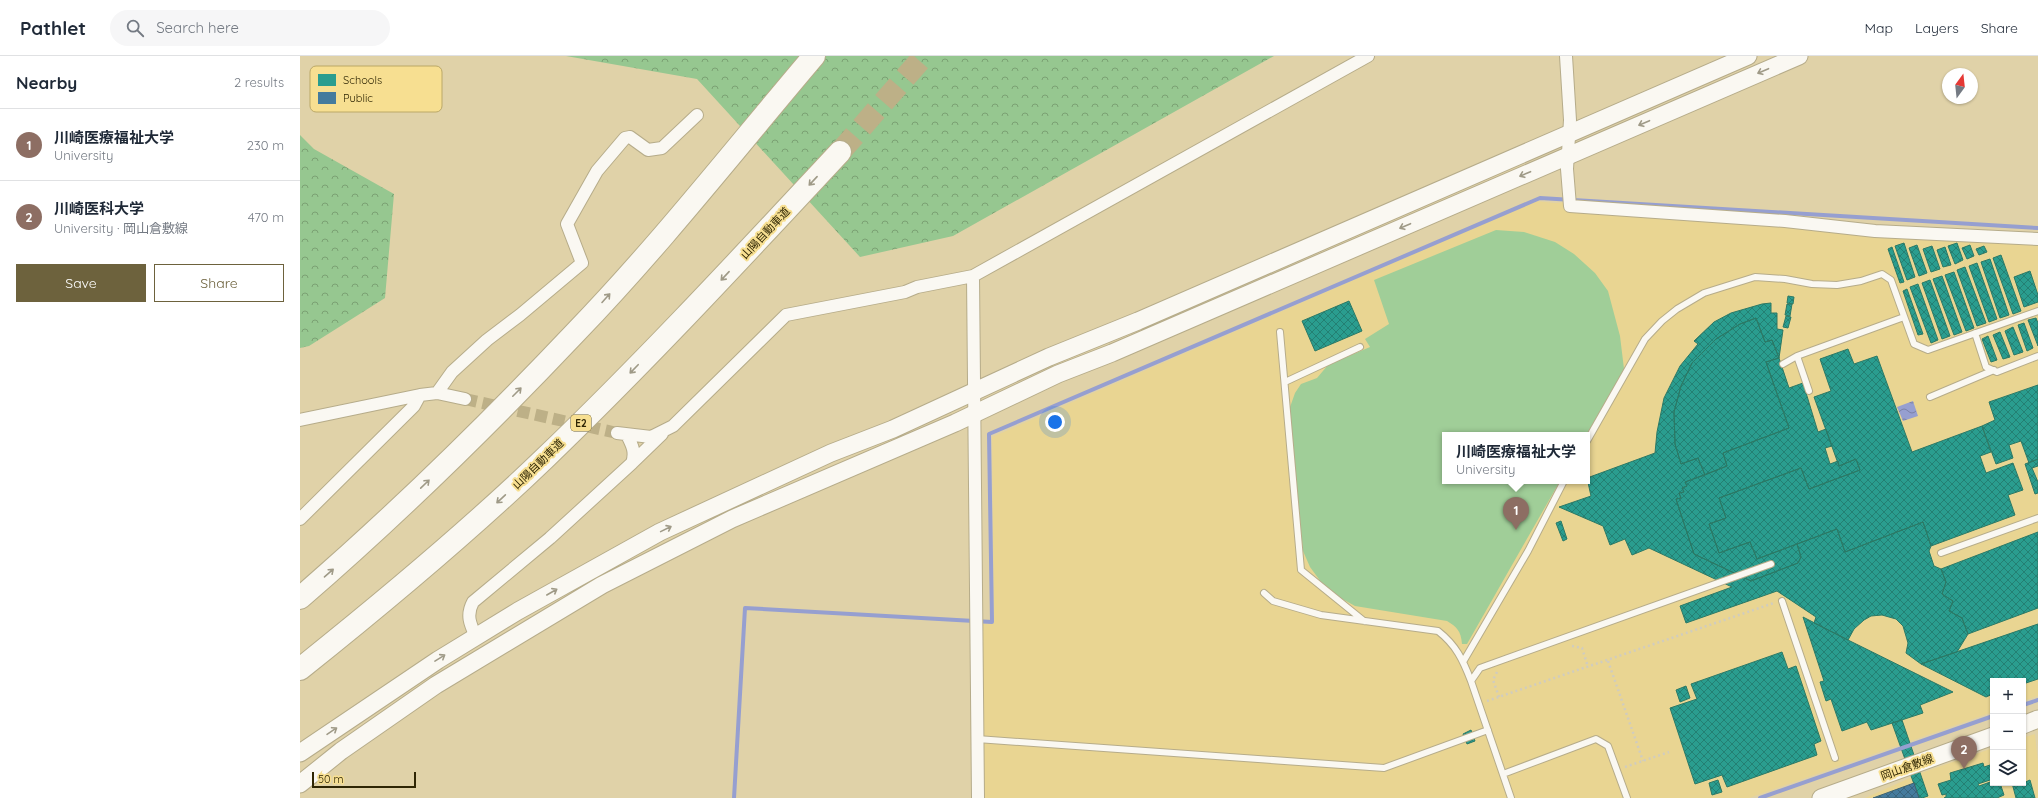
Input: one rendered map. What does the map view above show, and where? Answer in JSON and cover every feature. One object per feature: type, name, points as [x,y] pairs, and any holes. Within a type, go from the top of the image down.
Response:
[{"type":"highway","points":[[300,598],[343,561],[424,485],[577,332],[656,243],[814,56]]},
{"type":"highway","name":"山陽自動車道","points":[[300,669],[381,605],[470,527],[545,458],[708,295],[840,152]]},
{"type":"street","points":[[632,463],[634,457],[633,447],[622,434],[651,437],[674,426],[786,315],[905,292],[918,287],[974,276],[1368,56]]},
{"type":"street","points":[[1566,56],[1570,120],[1567,169],[1570,206],[1785,221],[1875,231],[2038,239]]},
{"type":"street","points":[[300,752],[476,636],[556,589],[660,532],[832,453],[893,429],[1049,357],[1138,321],[1748,56]]},
{"type":"street","points":[[300,784],[341,751],[436,685],[602,585],[732,520],[975,413],[1052,377],[1120,350],[1799,56]]},
{"type":"street","points":[[437,393],[452,372],[487,340],[520,315],[582,263],[567,224],[597,171],[625,138],[630,136],[648,150],[662,148],[697,114]]},
{"type":"street","points":[[974,276],[978,798]]},
{"type":"street","points":[[300,420],[420,395],[437,393],[465,399]]},
{"type":"street","points":[[300,519],[414,406],[420,395]]},
{"type":"street","points":[[476,636],[470,623],[468,610],[472,602],[550,538],[664,432]]},
{"type":"street","points":[[2026,724],[2038,719]]},
{"type":"street","name":"岡山倉敷線","points":[[1821,798],[1990,737]]},
{"type":"lane","points":[[1590,436],[1645,339],[1662,321],[1676,309],[1704,293],[1755,277],[1785,279],[1812,284],[1837,286],[1861,281],[1882,274],[1891,280],[1914,344],[1928,350],[2038,311]]},
{"type":"lane","points":[[1783,364],[1797,356],[1904,317]]},
{"type":"lane","points":[[1280,332],[1301,570],[1364,621]]},
{"type":"lane","points":[[1975,333],[1986,367],[1997,372],[2038,356]]},
{"type":"lane","points":[[1285,382],[1360,347]]},
{"type":"lane","points":[[1797,356],[1809,391]]},
{"type":"lane","points":[[1930,397],[1994,370]]},
{"type":"lane","points":[[1463,662],[1528,551],[1562,484]]},
{"type":"lane","points":[[1941,553],[2038,518]]},
{"type":"lane","points":[[1471,681],[1480,668],[1771,564]]},
{"type":"lane","points":[[1264,593],[1273,601],[1321,615],[1438,631],[1450,640],[1463,662],[1471,681],[1511,798]]},
{"type":"lane","points":[[1782,601],[1835,758]]},
{"type":"lane","points":[[977,739],[1384,768],[1488,730]]},
{"type":"lane","points":[[1503,774],[1596,739],[1608,746],[1627,798]]},
{"type":"path","points":[[1479,704],[1782,601]]},
{"type":"path","points":[[1569,646],[1582,648],[1588,667]]},
{"type":"path","points":[[1608,661],[1642,761]]},
{"type":"path","points":[[1499,697],[1493,680],[1497,672],[1505,669]]},
{"type":"path","points":[[1617,770],[1669,752]]},
{"type":"shaded area","points":[[1536,201],[1555,203],[1567,202],[2038,243],[2038,696],[2026,700],[2026,678],[1990,678],[1990,713],[1749,798],[983,798],[982,624],[994,623],[992,437]]},
{"type":"shaded area","points":[[2035,734],[2038,764],[2038,798],[1865,798],[1921,773],[1990,749],[1990,786],[2026,786],[2026,737]]},
{"type":"green space","points":[[566,56],[1274,56],[953,236],[860,257],[697,79]]},
{"type":"green space","points":[[300,135],[314,149],[394,194],[385,298],[309,346],[300,348]]},
{"type":"green space","points":[[1496,230],[1524,232],[1555,242],[1574,254],[1595,273],[1608,291],[1620,336],[1624,369],[1589,432],[1442,432],[1442,484],[1558,484],[1467,644],[1462,644],[1461,636],[1458,630],[1447,621],[1355,606],[1337,596],[1321,582],[1310,567],[1303,551],[1289,410],[1295,393],[1301,384],[1317,378],[1328,365],[1370,347],[1365,339],[1389,324],[1374,280]]},
{"type":"water","points":[[1913,401],[1918,416],[1903,421],[1897,407]]},
{"type":"building: Schools","points":[[1904,243],[1915,277],[1907,280],[1895,246]]},
{"type":"building: Schools","points":[[1957,243],[1963,260],[1955,264],[1948,246]]},
{"type":"building: Schools","points":[[1917,245],[1927,273],[1919,276],[1909,248]]},
{"type":"building: Schools","points":[[1970,245],[1974,256],[1967,259],[1962,248]]},
{"type":"building: Schools","points":[[1932,246],[1940,269],[1931,272],[1923,249]]},
{"type":"building: Schools","points":[[1984,246],[1987,252],[1979,255],[1976,249]]},
{"type":"building: Schools","points":[[1892,247],[1904,282],[1900,283],[1888,249]]},
{"type":"building: Schools","points":[[1945,247],[1951,265],[1943,267],[1937,250]]},
{"type":"building: Schools","points":[[2001,255],[2021,311],[2013,314],[1993,258]]},
{"type":"building: Schools","points":[[1990,259],[2009,315],[2000,318],[1981,262]]},
{"type":"building: Schools","points":[[1977,263],[1997,319],[1989,322],[1969,266]]},
{"type":"building: Schools","points":[[1965,267],[1986,323],[1977,326],[1957,270]]},
{"type":"building: Schools","points":[[2030,271],[2038,295],[2038,302],[2024,307],[2014,277]]},
{"type":"building: Schools","points":[[1954,272],[1974,328],[1966,331],[1945,275]]},
{"type":"building: Schools","points":[[1942,276],[1962,332],[1954,335],[1933,279]]},
{"type":"building: Schools","points":[[1930,280],[1950,336],[1942,339],[1922,283]]},
{"type":"building: Schools","points":[[1918,284],[1938,340],[1931,343],[1910,287]]},
{"type":"building: Schools","points":[[1907,289],[1923,334],[1918,335],[1903,291]]},
{"type":"building: Schools","points":[[1788,296],[1794,297],[1793,304],[1787,303]]},
{"type":"building: Schools","points":[[1349,301],[1362,331],[1315,351],[1302,321]]},
{"type":"building: Schools","points":[[1771,303],[1771,313],[1777,313],[1777,329],[1783,330],[1779,358],[1772,340],[1765,342],[1756,318],[1740,324],[1716,339],[1692,363],[1681,386],[1674,412],[1675,444],[1681,464],[1698,458],[1705,475],[1685,482],[1687,486],[1682,488],[1684,492],[1679,493],[1681,498],[1676,499],[1694,554],[1751,581],[1798,563],[1801,557],[1797,544],[1837,529],[1845,552],[1923,522],[1931,546],[1929,551],[1934,566],[1941,569],[1946,582],[1942,594],[1953,601],[1949,611],[1962,618],[1968,634],[1957,652],[1921,664],[1906,653],[1908,643],[1903,626],[1896,619],[1882,615],[1871,616],[1864,620],[1854,629],[1848,640],[1814,623],[1816,617],[1777,591],[1686,623],[1680,606],[1732,587],[1649,548],[1632,555],[1625,539],[1610,545],[1603,526],[1559,507],[1591,496],[1588,484],[1590,484],[1590,477],[1655,453],[1657,432],[1664,398],[1680,366],[1698,344],[1694,341],[1714,322],[1731,313],[1762,304]]},
{"type":"building: Schools","points":[[1787,304],[1792,304],[1790,316],[1785,315]]},
{"type":"building: Schools","points":[[1786,316],[1791,317],[1788,328],[1783,327]]},
{"type":"building: Schools","points":[[1756,318],[1765,342],[1772,340],[1779,358],[1766,362],[1789,428],[1723,453],[1727,466],[1705,475],[1698,458],[1681,464],[1675,444],[1674,412],[1681,386],[1692,363],[1716,339],[1740,324]]},
{"type":"building: Schools","points":[[2036,318],[2038,323],[2038,346],[2028,320]]},
{"type":"building: Schools","points":[[2024,323],[2033,348],[2027,351],[2018,325]]},
{"type":"building: Schools","points":[[2013,327],[2023,352],[2014,355],[2005,331]]},
{"type":"building: Schools","points":[[2000,332],[2010,357],[2003,359],[1993,335]]},
{"type":"building: Schools","points":[[1988,336],[1997,360],[1991,362],[1982,339]]},
{"type":"building: Schools","points":[[1848,349],[1854,364],[1877,356],[1912,452],[1982,426],[1991,452],[1980,456],[1986,473],[2013,463],[2023,490],[2008,495],[2015,515],[1931,546],[1923,522],[1845,552],[1837,529],[1757,559],[1750,542],[1719,553],[1709,524],[1726,518],[1719,498],[1801,468],[1809,489],[1860,470],[1856,459],[1839,466],[1814,397],[1831,391],[1820,359]]},
{"type":"building: Schools","points":[[1779,358],[1789,388],[1803,383],[1818,432],[1826,429],[1832,446],[1825,448],[1830,464],[1838,461],[1839,466],[1856,459],[1860,470],[1809,489],[1801,468],[1719,498],[1726,518],[1709,524],[1719,553],[1750,542],[1757,559],[1797,544],[1801,557],[1798,563],[1751,581],[1694,554],[1676,499],[1681,498],[1679,493],[1684,492],[1682,488],[1687,486],[1685,482],[1727,466],[1723,453],[1789,428],[1766,362]]},
{"type":"building: Schools","points":[[2038,385],[2038,459],[2029,463],[2021,441],[2009,445],[2013,458],[1996,464],[1982,426],[1995,420],[1989,402]]},
{"type":"building: Schools","points":[[2038,459],[2038,466],[2032,468],[2038,482],[2038,493],[2035,494],[2025,464]]},
{"type":"building: Schools","points":[[1561,521],[1567,539],[1563,541],[1556,523]]},
{"type":"building: Schools","points":[[2038,532],[2038,608],[1968,634],[1962,618],[1949,611],[1953,601],[1942,594],[1946,582],[1941,569]]},
{"type":"building: Schools","points":[[1803,617],[1953,692],[1920,705],[1923,713],[1871,730],[1867,722],[1842,731],[1831,699],[1826,701],[1820,682],[1824,681]]},
{"type":"building: Schools","points":[[2038,624],[2038,679],[2026,683],[2026,678],[1990,678],[1990,695],[1986,697],[1921,664]]},
{"type":"building: Schools","points":[[1782,652],[1788,669],[1796,666],[1821,741],[1814,744],[1817,755],[1727,787],[1722,775],[1695,784],[1670,708],[1697,699],[1691,684]]},
{"type":"building: Schools","points":[[1686,686],[1690,698],[1680,702],[1676,690]]},
{"type":"building: Schools","points":[[1902,720],[1928,796],[1922,798],[1919,798],[1892,723]]},
{"type":"building: Schools","points":[[1471,730],[1475,741],[1467,744],[1463,734]]},
{"type":"building: Schools","points":[[1983,763],[1984,767],[1990,765],[1990,780],[1978,784],[1979,786],[1990,782],[1990,786],[2001,786],[2004,795],[1997,798],[1944,798],[1946,797],[1946,794],[1942,795],[1938,784],[1951,780],[1950,773]]},
{"type":"building: Schools","points":[[1718,780],[1722,792],[1712,795],[1709,783]]},
{"type":"building: Schools","points":[[2030,780],[2035,798],[2016,798],[2013,786],[2026,786],[2026,782]]},
{"type":"building: Public","points":[[1914,783],[1919,798],[1873,798]]},
{"type":"waterway","points":[[734,798],[745,608],[992,622],[989,434],[1540,198],[2038,228]]},
{"type":"waterway","points":[[2026,704],[2038,700]]},
{"type":"waterway","points":[[1760,798],[1990,717]]},
{"type":"tunnel","points":[[840,152],[924,56]]},
{"type":"tunnel","points":[[465,399],[617,433]]},
{"type":"place","name":"川崎医療福祉大学","points":[[1516,530]]},
{"type":"place","name":"川崎医科大学","points":[[1964,769]]}]
